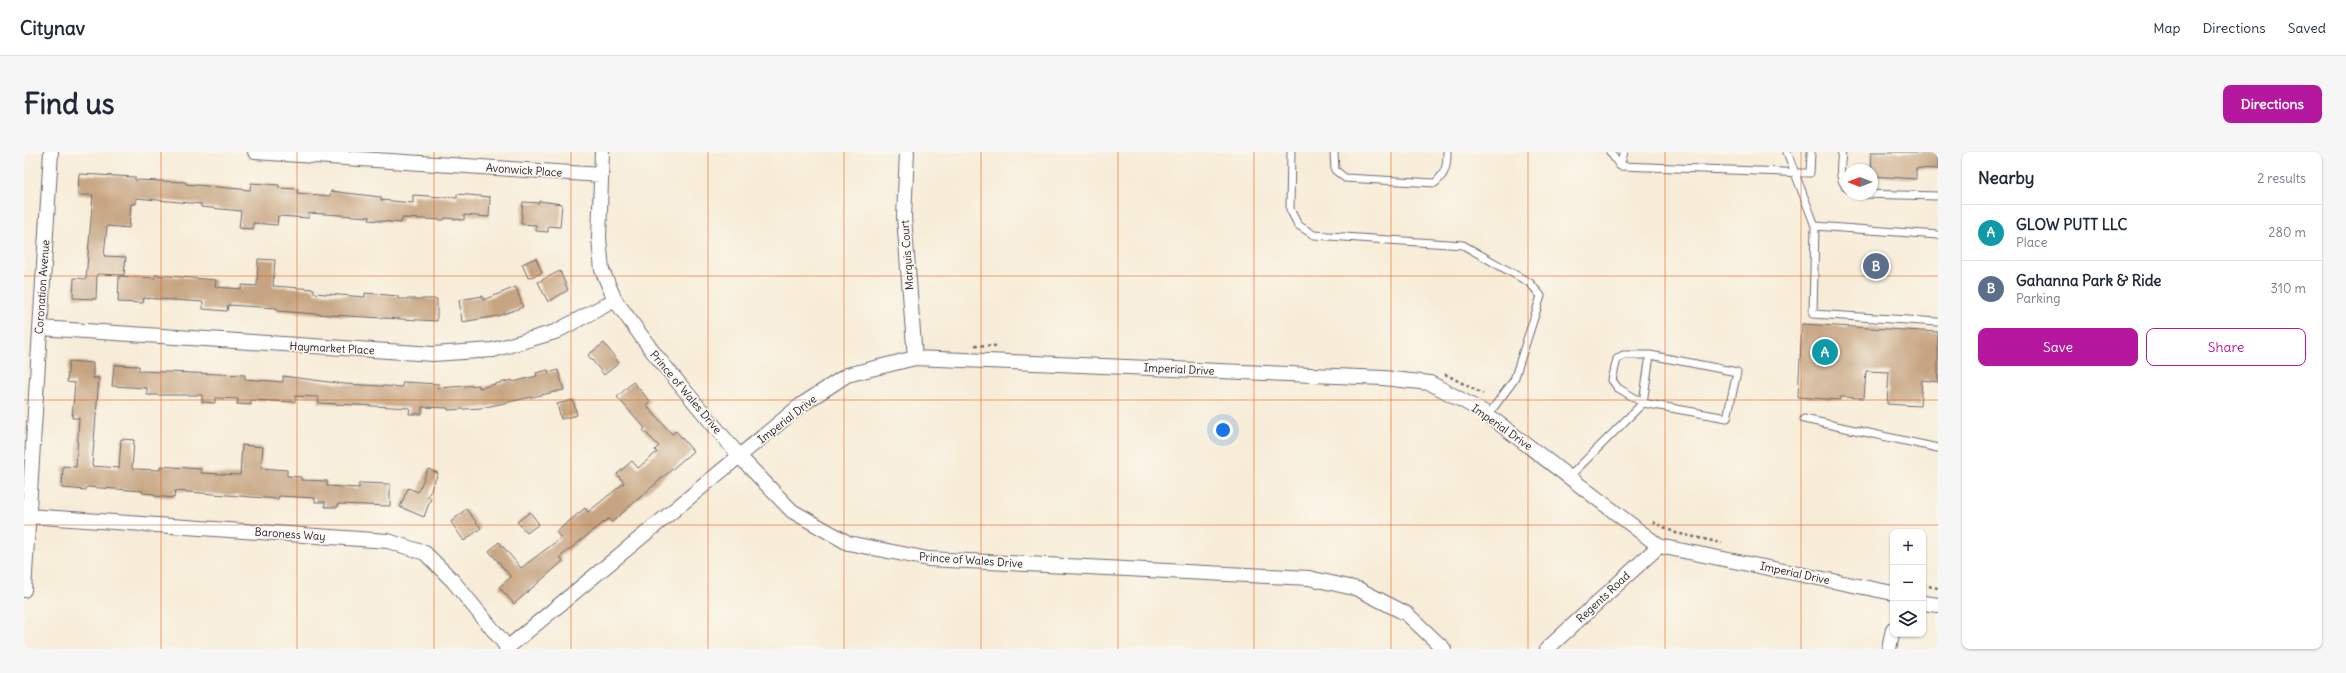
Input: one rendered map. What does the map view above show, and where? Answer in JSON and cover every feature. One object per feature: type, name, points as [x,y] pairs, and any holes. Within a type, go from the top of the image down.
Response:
[{"type":"street","name":"Coronation Avenue","points":[[24,590],[51,152]]},
{"type":"street","name":"Avonwick Place","points":[[255,152],[601,175]]},
{"type":"street","name":"Prince of Wales Drive","points":[[602,152],[599,238],[602,270],[615,300],[653,352],[740,457],[792,511],[848,543],[928,558],[1309,578],[1358,589],[1407,614],[1444,649]]},
{"type":"street","name":"Marquis Court","points":[[907,152],[904,218],[914,358]]},
{"type":"street","name":"Haymarket Place","points":[[40,328],[433,354],[493,350],[555,332],[615,300]]},
{"type":"street","name":"Imperial Drive","points":[[507,648],[740,457],[801,405],[847,375],[914,358],[1383,378],[1430,383],[1488,415],[1659,546],[1890,593]]},
{"type":"street","name":"Baroness Way","points":[[28,516],[388,541],[425,553],[453,581],[507,648]]},
{"type":"street","name":"Regents Road","points":[[1547,649],[1659,546]]},
{"type":"street","points":[[1926,603],[1938,605]]},
{"type":"street","points":[[1889,649],[1891,637]]},
{"type":"lane","points":[[1291,152],[1290,209],[1298,225],[1314,235],[1463,245],[1530,283],[1541,296],[1514,380],[1488,415]]},
{"type":"lane","points":[[1334,152],[1335,170],[1345,178],[1436,182],[1443,176],[1447,168],[1447,152]]},
{"type":"lane","points":[[1610,152],[1620,166]]},
{"type":"lane","points":[[1620,166],[1624,152]]},
{"type":"lane","points":[[1787,152],[1815,226],[1813,314],[1938,322]]},
{"type":"lane","points":[[1620,166],[1810,173],[1811,152]]},
{"type":"lane","points":[[1842,152],[1840,176],[1842,182]]},
{"type":"lane","points":[[1878,194],[1938,196]]},
{"type":"lane","points":[[1815,226],[1938,235]]},
{"type":"lane","points":[[1623,355],[1650,355],[1737,372],[1727,418],[1642,403],[1618,388],[1612,380],[1617,359],[1623,355]]},
{"type":"lane","points":[[1569,477],[1642,403],[1650,355]]},
{"type":"lane","points":[[1804,419],[1938,448]]},
{"type":"path","points":[[973,345],[998,346]]},
{"type":"path","points":[[1443,373],[1473,387],[1486,396]]},
{"type":"path","points":[[1650,521],[1676,532],[1728,544]]},
{"type":"path","points":[[1926,585],[1938,588]]},
{"type":"building","points":[[1871,152],[1938,152],[1938,169],[1916,168],[1916,179],[1878,176],[1878,164],[1872,164]]},
{"type":"building","points":[[79,174],[135,177],[135,180],[186,182],[186,184],[250,190],[251,183],[279,185],[279,188],[298,189],[297,193],[330,196],[331,191],[381,197],[381,200],[413,203],[413,195],[457,198],[457,194],[490,197],[489,217],[464,215],[464,220],[445,218],[444,220],[402,218],[401,223],[369,220],[370,217],[309,213],[309,218],[278,216],[277,225],[253,223],[253,229],[239,228],[241,211],[201,207],[201,204],[136,198],[136,204],[131,204],[129,228],[107,226],[104,256],[126,257],[124,275],[97,274],[96,299],[73,298],[74,278],[86,279],[93,195],[78,195]]},
{"type":"building","points":[[539,201],[562,204],[560,227],[548,226],[548,232],[536,231],[536,225],[521,224],[523,202],[539,203]]},
{"type":"building","points":[[536,258],[542,273],[528,278],[522,264]]},
{"type":"building","points":[[258,259],[275,260],[273,286],[314,289],[314,293],[365,297],[365,293],[398,296],[398,299],[437,299],[437,321],[277,311],[277,308],[228,305],[227,311],[203,309],[203,302],[144,298],[143,303],[118,302],[119,276],[155,278],[155,275],[216,280],[215,287],[242,289],[242,285],[257,286]]},
{"type":"building","points":[[560,271],[568,290],[548,302],[538,282]]},
{"type":"building","points":[[516,287],[523,307],[498,316],[462,322],[459,300],[483,296],[483,300]]},
{"type":"building","points":[[1802,324],[1938,332],[1938,382],[1922,380],[1920,406],[1887,404],[1889,372],[1866,371],[1864,398],[1840,397],[1840,400],[1798,397]]},
{"type":"building","points":[[604,343],[619,363],[604,375],[588,355]]},
{"type":"building","points":[[69,361],[93,363],[93,378],[99,378],[92,466],[119,468],[121,439],[134,440],[132,469],[160,470],[160,466],[201,469],[201,473],[240,475],[242,445],[263,447],[261,468],[287,470],[287,476],[301,477],[301,480],[327,481],[327,486],[359,488],[359,483],[390,484],[390,506],[338,504],[338,507],[325,507],[325,502],[315,502],[315,498],[279,496],[278,499],[175,491],[174,498],[154,496],[154,494],[142,493],[143,491],[87,487],[86,490],[62,488],[63,466],[76,467],[79,418],[72,418],[75,383],[67,382]]},
{"type":"building","points":[[114,365],[139,366],[139,371],[245,375],[245,379],[283,382],[283,376],[344,384],[402,387],[403,382],[439,384],[438,388],[479,385],[479,388],[537,376],[536,373],[548,370],[549,373],[558,370],[564,390],[481,408],[448,410],[448,408],[422,407],[422,414],[409,414],[410,408],[318,403],[319,397],[295,396],[295,402],[251,400],[251,405],[237,404],[238,399],[215,398],[215,403],[202,402],[202,395],[147,395],[147,388],[112,386]]},
{"type":"building","points":[[633,382],[650,401],[646,405],[672,434],[676,431],[693,451],[612,522],[608,519],[560,557],[563,561],[514,604],[499,587],[511,577],[489,551],[499,542],[521,568],[561,538],[556,532],[585,508],[588,512],[624,483],[617,474],[632,461],[638,468],[657,452],[655,450],[659,446],[643,430],[645,428],[617,397]]},
{"type":"building","points":[[573,400],[577,415],[561,419],[557,404]]},
{"type":"building","points":[[428,469],[438,473],[428,497],[431,498],[424,517],[400,507],[408,488],[418,492]]},
{"type":"building","points":[[466,509],[481,528],[464,541],[451,522]]},
{"type":"building","points":[[530,512],[539,524],[527,533],[517,522]]},
{"type":"place","name":"Gahanna Park & Ride","points":[[1876,266]]},
{"type":"place","name":"GLOW PUTT LLC","points":[[1825,352]]}]
